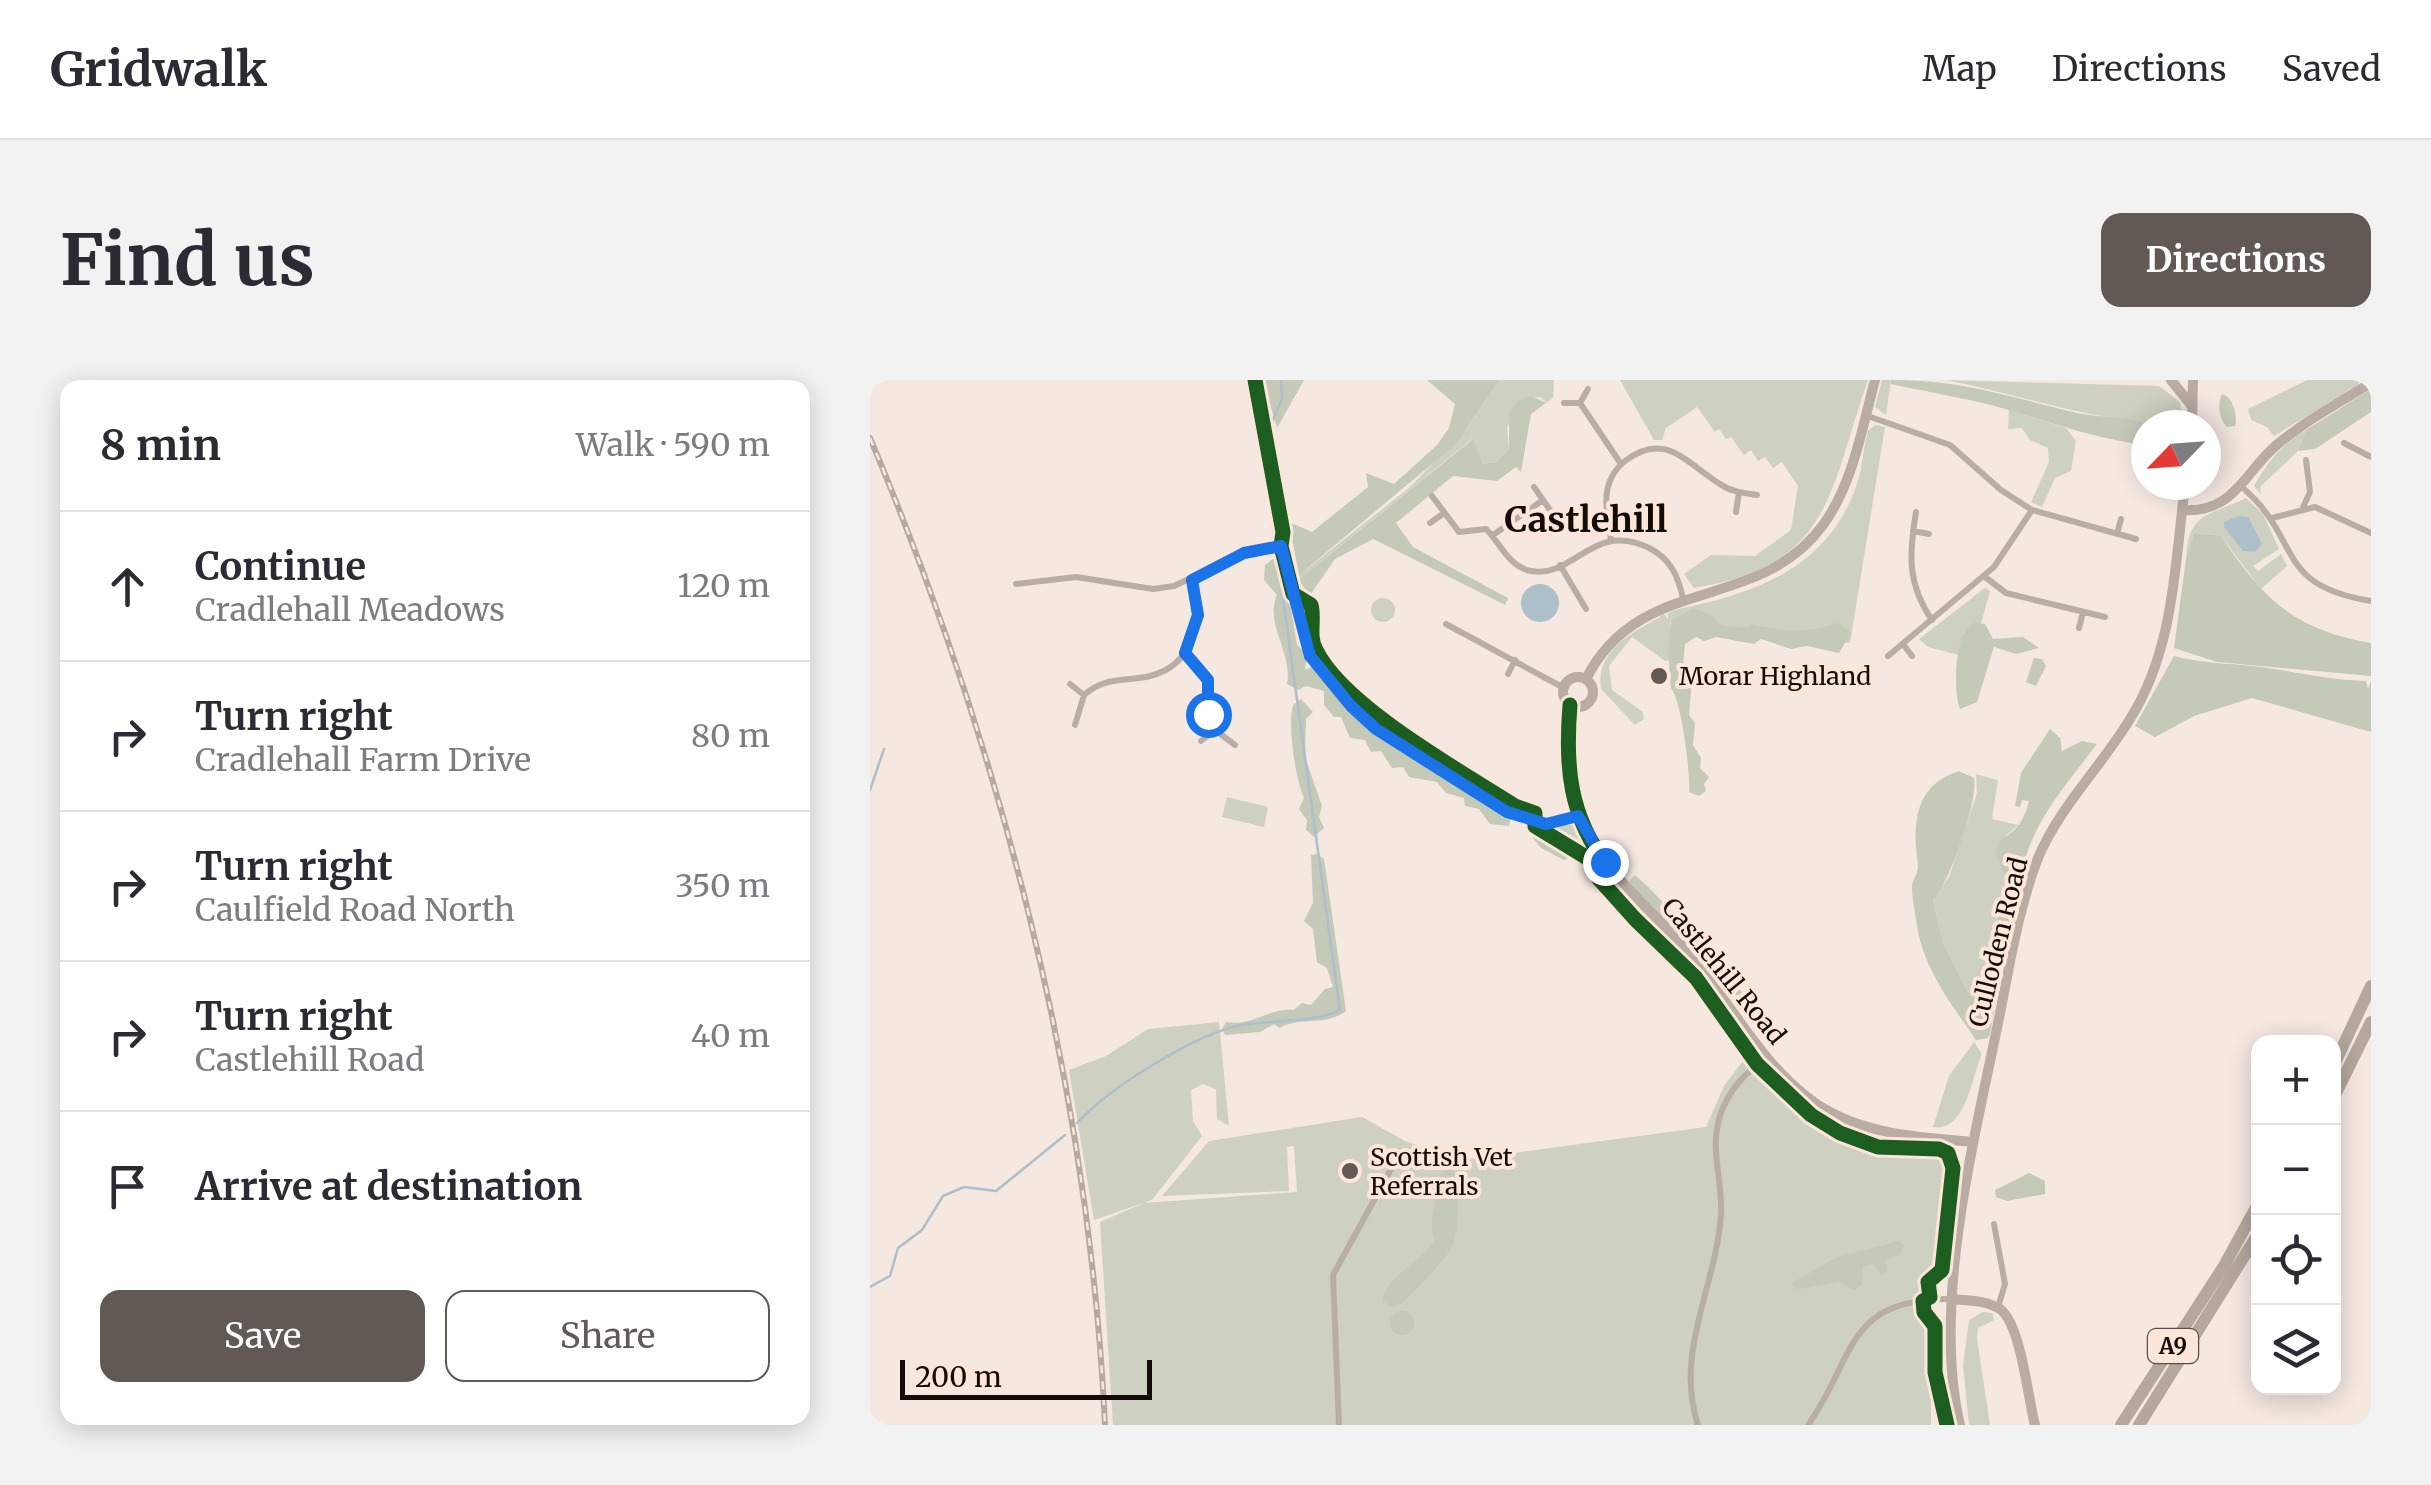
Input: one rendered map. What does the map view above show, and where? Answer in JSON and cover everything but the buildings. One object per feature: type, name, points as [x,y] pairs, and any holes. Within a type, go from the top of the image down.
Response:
[{"type":"highway","points":[[2341,1050],[2371,986]]},
{"type":"highway","points":[[2341,1083],[2371,1022]]},
{"type":"highway","name":"A9","points":[[2120,1425],[2198,1308],[2252,1215]]},
{"type":"highway","name":"A9","points":[[2139,1425],[2251,1245]]},
{"type":"main road","name":"Castlehill Road","points":[[1570,706],[1584,706],[1592,700],[1593,690],[1586,679],[1616,634],[1652,610],[1761,578],[1807,545],[1840,498],[1875,380]]},
{"type":"main road","points":[[2171,380],[2193,407]]},
{"type":"main road","points":[[2193,380],[2193,410]]},
{"type":"main road","points":[[2182,510],[2218,504],[2243,488],[2278,443],[2371,383]]},
{"type":"main road","name":"Culloden Road","points":[[1960,1425],[1951,1366],[1952,1300],[1973,1142],[2031,878],[2068,804],[2133,716],[2148,682],[2174,589],[2183,500]]},
{"type":"main road","points":[[1564,688],[1572,678],[1586,679]]},
{"type":"main road","name":"Castlehill Road","points":[[1564,688],[1570,706],[1566,758],[1578,816],[1605,862],[1687,951],[1767,1056],[1798,1089],[1850,1122],[1918,1138],[1973,1142]]},
{"type":"main road","points":[[1952,1300],[1998,1308],[2014,1331],[2034,1425]]},
{"type":"street","points":[[1255,380],[1277,484],[1281,546],[1310,656],[1364,718],[1507,812],[1546,824],[1578,816]]},
{"type":"street","points":[[1580,403],[1588,389]]},
{"type":"street","points":[[1564,402],[1580,403]]},
{"type":"street","points":[[1580,403],[1621,464]]},
{"type":"street","points":[[1865,415],[1950,446],[2001,490],[2032,510],[2136,539]]},
{"type":"street","points":[[2344,444],[2371,458]]},
{"type":"street","points":[[1611,540],[1606,487],[1621,464],[1652,446],[1672,449],[1721,486],[1757,495]]},
{"type":"street","points":[[2303,507],[2310,492],[2306,460]]},
{"type":"street","points":[[1534,487],[1552,513]]},
{"type":"street","points":[[2243,488],[2272,518],[2285,549],[2305,577],[2340,596],[2371,601]]},
{"type":"street","points":[[1736,512],[1740,492]]},
{"type":"street","points":[[1432,496],[1459,532],[1480,528],[1493,536],[1522,568],[1536,572],[1611,540],[1640,544],[1656,551],[1670,564],[1684,598]]},
{"type":"street","points":[[1493,536],[1543,500]]},
{"type":"street","points":[[2272,518],[2303,507],[2327,510],[2371,533]]},
{"type":"street","points":[[1888,656],[1985,576],[2014,542],[2032,510]]},
{"type":"street","points":[[1916,512],[1911,577],[1932,620]]},
{"type":"street","points":[[1430,522],[1444,513]]},
{"type":"street","points":[[2117,534],[2121,519]]},
{"type":"street","points":[[1913,532],[1929,534]]},
{"type":"street","points":[[1016,584],[1076,577],[1154,589],[1192,580],[1244,553],[1281,546]]},
{"type":"street","points":[[1560,565],[1586,609]]},
{"type":"street","points":[[1985,576],[2001,592],[2105,617]]},
{"type":"street","points":[[1075,725],[1084,695],[1105,681],[1158,673],[1185,653],[1198,615],[1192,580]]},
{"type":"street","points":[[1578,598],[1588,591]]},
{"type":"street","points":[[2079,628],[2083,612]]},
{"type":"street","points":[[1446,624],[1564,688]]},
{"type":"street","points":[[1903,644],[1912,656]]},
{"type":"street","points":[[1185,653],[1208,680],[1208,714],[1214,730],[1235,745]]},
{"type":"street","points":[[1508,674],[1515,660]]},
{"type":"street","points":[[1070,684],[1084,695]]},
{"type":"street","points":[[1200,741],[1214,730]]},
{"type":"street","points":[[1698,1425],[1689,1366],[1719,1231],[1715,1140],[1733,1090],[1767,1056]]},
{"type":"street","points":[[1339,1425],[1333,1275],[1401,1150]]},
{"type":"street","points":[[1994,1224],[2005,1284],[1998,1308]]},
{"type":"street","points":[[1808,1425],[1842,1356],[1864,1328],[1897,1306],[1917,1300],[1952,1300]]},
{"type":"shaded area","points":[[1499,380],[1554,380],[1553,398],[1546,403],[1541,397],[1519,400],[1507,427],[1509,449],[1497,462],[1483,464],[1472,439],[1298,580],[1299,575],[1409,488],[1467,428]]},
{"type":"shaded area","points":[[1620,380],[1868,380],[1832,488],[1819,517],[1800,542],[1774,562],[1740,577],[1694,588],[1684,574],[1711,555],[1755,556],[1791,530],[1798,486],[1782,462],[1773,468],[1765,457],[1758,461],[1751,450],[1744,455],[1731,437],[1726,439],[1719,429],[1715,432],[1697,407],[1666,428],[1662,440],[1654,440]]},
{"type":"shaded area","points":[[1882,380],[1891,380],[1886,415],[1875,407]]},
{"type":"shaded area","points":[[1945,380],[2159,386],[2180,402],[2181,410],[2131,410],[2131,421]]},
{"type":"shaded area","points":[[2307,380],[2357,380],[2359,384],[2274,436],[2267,427],[2251,420],[2248,409]]},
{"type":"shaded area","points":[[2009,410],[2066,428],[2076,441],[2071,471],[2055,478],[2042,507],[2031,502],[2049,462],[2048,448],[2030,440],[2022,428],[2008,429]]},
{"type":"shaded area","points":[[1875,425],[1885,427],[1850,643],[1670,622],[1675,659],[1665,661],[1632,637],[1609,666],[1612,690],[1643,712],[1644,719],[1635,725],[1601,689],[1601,674],[1611,652],[1664,614],[1668,619],[1668,613],[1678,609],[1762,585],[1809,556],[1844,513],[1859,478],[1868,431]]},
{"type":"shaded area","points":[[2306,430],[2298,451],[2260,487],[2261,495],[2254,486],[2264,470],[2282,448]]},
{"type":"shaded area","points":[[2246,498],[2263,514],[2279,549],[2253,566],[2258,571],[2281,554],[2287,566],[2261,589],[2221,536],[2196,533],[2186,559],[2196,524]]},
{"type":"shaded area","points":[[2248,517],[2262,544],[2255,552],[2243,551],[2224,527],[2224,522]]},
{"type":"shaded area","points":[[1540,584],[1553,590],[1559,603],[1553,616],[1540,622],[1527,616],[1521,603],[1527,590]]},
{"type":"shaded area","points":[[1985,588],[1990,591],[1981,624],[1964,632],[1959,655],[1928,647],[1919,639]]},
{"type":"shaded area","points":[[1383,598],[1392,601],[1392,619],[1383,622],[1374,619],[1371,610],[1374,601]]},
{"type":"shaded area","points":[[1976,774],[1998,780],[1992,819],[2018,825],[2002,839],[2011,889],[2018,886],[2014,904],[2011,903],[1993,939],[1985,982],[1974,995],[1967,991],[1943,942],[1933,899],[1949,877],[1977,793]]},
{"type":"shaded area","points":[[1227,797],[1268,807],[1264,827],[1222,817]]},
{"type":"shaded area","points":[[1538,825],[1578,825],[1691,959],[1753,1053],[1702,983],[1641,923],[1593,860]]},
{"type":"shaded area","points":[[1219,1022],[1229,1126],[1217,1119],[1216,1089],[1203,1084],[1191,1090],[1193,1121],[1202,1136],[1152,1200],[1094,1220],[1069,1070],[1106,1056],[1148,1029]]},
{"type":"shaded area","points":[[1974,1042],[1982,1054],[1966,1102],[1953,1121],[1933,1127],[1949,1076]]},
{"type":"shaded area","points":[[1746,1057],[1791,1103],[1830,1131],[1875,1146],[1940,1153],[1947,1158],[1931,1328],[1931,1425],[1113,1425],[1100,1222],[1144,1203],[1297,1192],[1294,1146],[1287,1147],[1289,1191],[1162,1196],[1209,1141],[1362,1117],[1405,1141],[1462,1160],[1706,1127],[1724,1086]]},
{"type":"shaded area","points":[[1983,1312],[1992,1313],[1994,1320],[1978,1328],[1977,1339],[1990,1425],[1969,1425],[1963,1365],[1969,1320]]},
{"type":"green space","points":[[1263,380],[1304,380],[1277,428]]},
{"type":"green space","points":[[1427,380],[1499,380],[1456,444],[1299,575],[1289,522],[1312,532],[1368,487],[1366,473],[1394,484],[1437,445],[1449,428],[1455,404]]},
{"type":"green space","points":[[1891,380],[1962,386],[2082,414],[2131,420],[2131,442],[1982,403],[1891,384]]},
{"type":"green space","points":[[2371,389],[2371,412],[2315,449],[2298,451],[2306,430]]},
{"type":"green space","points":[[2222,394],[2234,407],[2235,426],[2227,427],[2219,406]]},
{"type":"green space","points":[[1531,396],[1546,403],[1531,414],[1521,472],[1516,467],[1497,481],[1453,476],[1396,523],[1413,547],[1508,598],[1505,605],[1373,539],[1335,559],[1310,595],[1298,580],[1473,439],[1483,464],[1497,462],[1509,449],[1509,412],[1519,400]]},
{"type":"green space","points":[[2195,533],[2221,536],[2267,594],[2301,620],[2321,630],[2371,643],[2371,676],[2217,662],[2174,648],[2186,559]]},
{"type":"green space","points":[[1273,559],[1283,560],[1297,645],[1307,654],[1305,670],[1318,664],[1330,676],[1338,672],[1346,676],[1349,690],[1366,698],[1366,709],[1390,732],[1473,782],[1483,791],[1482,803],[1498,801],[1513,809],[1509,826],[1490,824],[1479,809],[1465,806],[1464,798],[1446,793],[1437,782],[1409,777],[1403,767],[1392,768],[1381,751],[1371,752],[1365,740],[1350,738],[1341,717],[1334,717],[1324,705],[1324,691],[1306,686],[1298,690],[1287,684],[1286,661],[1274,617],[1277,595],[1264,580],[1265,565]]},
{"type":"green space","points":[[1693,609],[1710,614],[1722,626],[1747,628],[1751,624],[1795,630],[1838,623],[1851,633],[1839,653],[1807,646],[1791,649],[1761,639],[1754,644],[1716,637],[1704,641],[1696,637],[1685,644],[1684,667],[1692,679],[1689,715],[1695,723],[1693,745],[1701,758],[1700,768],[1709,777],[1704,784],[1706,791],[1699,796],[1689,792],[1685,740],[1669,664],[1672,620]]},
{"type":"green space","points":[[1974,623],[1985,624],[1993,639],[2023,637],[2039,648],[2016,654],[1994,647],[1977,702],[1960,709],[1956,676],[1959,649],[1967,628]]},
{"type":"green space","points":[[2174,656],[2366,681],[2368,689],[2371,681],[2371,732],[2252,698],[2194,716],[2155,737],[2135,726]]},
{"type":"green space","points":[[2034,658],[2042,659],[2046,666],[2036,686],[2026,682]]},
{"type":"green space","points":[[1301,699],[1313,712],[1306,719],[1305,757],[1322,806],[1319,817],[1324,828],[1314,837],[1306,830],[1307,820],[1299,809],[1304,798],[1292,739],[1293,705]]},
{"type":"green space","points":[[2050,729],[2060,738],[2062,751],[2082,741],[2097,744],[2049,809],[2030,844],[2020,884],[2011,889],[1996,854],[2002,838],[2016,828],[2025,813],[2029,801],[2022,800],[2020,807],[2015,806],[2021,773]]},
{"type":"green space","points":[[1959,771],[1974,778],[1972,803],[1954,860],[1933,900],[1943,942],[1967,991],[1973,995],[1980,992],[1992,962],[1999,907],[2014,904],[1990,1034],[1976,1040],[1925,956],[1912,890],[1918,868],[1919,808],[1933,786]]},
{"type":"green space","points":[[1533,831],[1556,840],[1573,855],[1564,860],[1541,848],[1530,834]]},
{"type":"green space","points":[[1311,855],[1324,859],[1346,1011],[1329,1019],[1280,1028],[1274,1024],[1260,1032],[1225,1035],[1222,1029],[1226,1022],[1244,1022],[1294,1010],[1302,1003],[1311,1005],[1325,989],[1333,987],[1327,968],[1317,962],[1313,929],[1304,921],[1313,903]]},
{"type":"green space","points":[[1635,875],[1690,933],[1686,938],[1633,887],[1629,881]]},
{"type":"green space","points":[[1696,942],[1718,959],[1743,994],[1742,1001],[1694,950]]},
{"type":"green space","points":[[1446,1169],[1453,1170],[1458,1199],[1451,1248],[1417,1289],[1402,1303],[1392,1306],[1383,1301],[1388,1286],[1435,1240],[1432,1216],[1440,1174]]},
{"type":"green space","points":[[2029,1173],[2045,1181],[2045,1194],[2007,1201],[1996,1197],[1995,1190]]},
{"type":"green space","points":[[1899,1241],[1904,1246],[1899,1255],[1884,1261],[1889,1270],[1882,1275],[1873,1264],[1863,1267],[1862,1285],[1854,1290],[1840,1282],[1798,1289],[1791,1284],[1835,1258]]},
{"type":"green space","points":[[1402,1311],[1414,1323],[1402,1335],[1390,1323]]},
{"type":"waterway","points":[[1271,424],[1282,399],[1281,380]]},
{"type":"waterway","points":[[1263,435],[1274,537]]},
{"type":"waterway","points":[[1077,1123],[1131,1079],[1201,1039],[1242,1025],[1308,1019],[1340,1010],[1277,555]]},
{"type":"waterway","points":[[870,790],[884,749]]},
{"type":"waterway","points":[[870,1287],[890,1276],[898,1248],[922,1230],[943,1196],[964,1187],[996,1191],[1065,1135]]},
{"type":"railway","points":[[870,438],[960,676],[1031,922],[1080,1172],[1096,1299],[1105,1425]]},
{"type":"cycle path","points":[[1255,380],[1283,532],[1281,546],[1293,594],[1311,605],[1314,645],[1330,671],[1377,715],[1515,806],[1535,813],[1535,826],[1589,859],[1599,879],[1696,978],[1757,1064],[1811,1115],[1840,1133],[1878,1147],[1939,1149],[1948,1153],[1953,1168],[1942,1270],[1928,1282],[1930,1297],[1923,1301],[1924,1312],[1935,1326],[1935,1372],[1947,1425]]},
{"type":"cycle path","points":[[1570,705],[1568,749],[1572,790],[1585,829],[1608,866]]},
{"type":"place","name":"Morar Highland","points":[[1659,676]]},
{"type":"place","name":"Scottish Vet Referrals","points":[[1350,1171]]},
{"type":"district","name":"Castlehill","points":[[1586,520]]},
{"type":"route","points":[[1208,714],[1208,680],[1204,670],[1185,653],[1192,642],[1198,615],[1192,580],[1244,553],[1281,546],[1289,564],[1301,635],[1310,656],[1351,706],[1376,729],[1507,812],[1546,824],[1578,816],[1605,862]]}]
